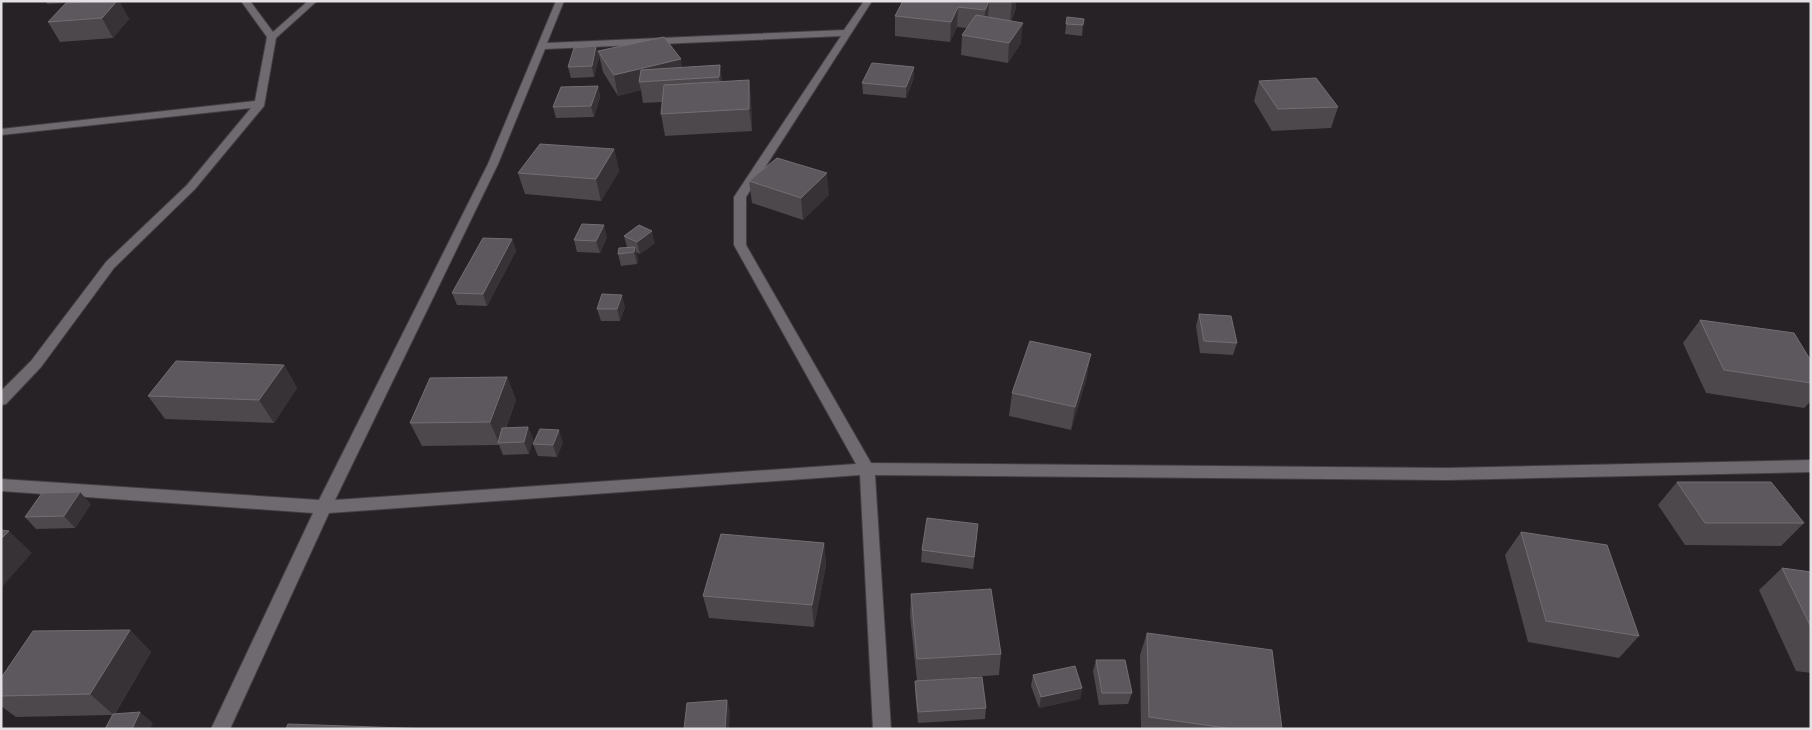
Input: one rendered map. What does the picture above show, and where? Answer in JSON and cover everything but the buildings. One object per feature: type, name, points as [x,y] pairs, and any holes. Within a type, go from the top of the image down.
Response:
[{"type":"street","points":[[245,1],[272,37]]},
{"type":"street","points":[[1,400],[36,364],[110,265],[191,187],[260,104],[272,37],[313,1]]},
{"type":"street","points":[[220,729],[324,507],[494,164],[560,1]]},
{"type":"street","points":[[868,1],[740,197],[740,244],[867,469],[882,729]]},
{"type":"street","points":[[542,46],[847,33]]},
{"type":"street","points":[[1,132],[260,104]]},
{"type":"street","points":[[1,485],[324,507],[867,469],[1447,474],[1811,466]]}]
